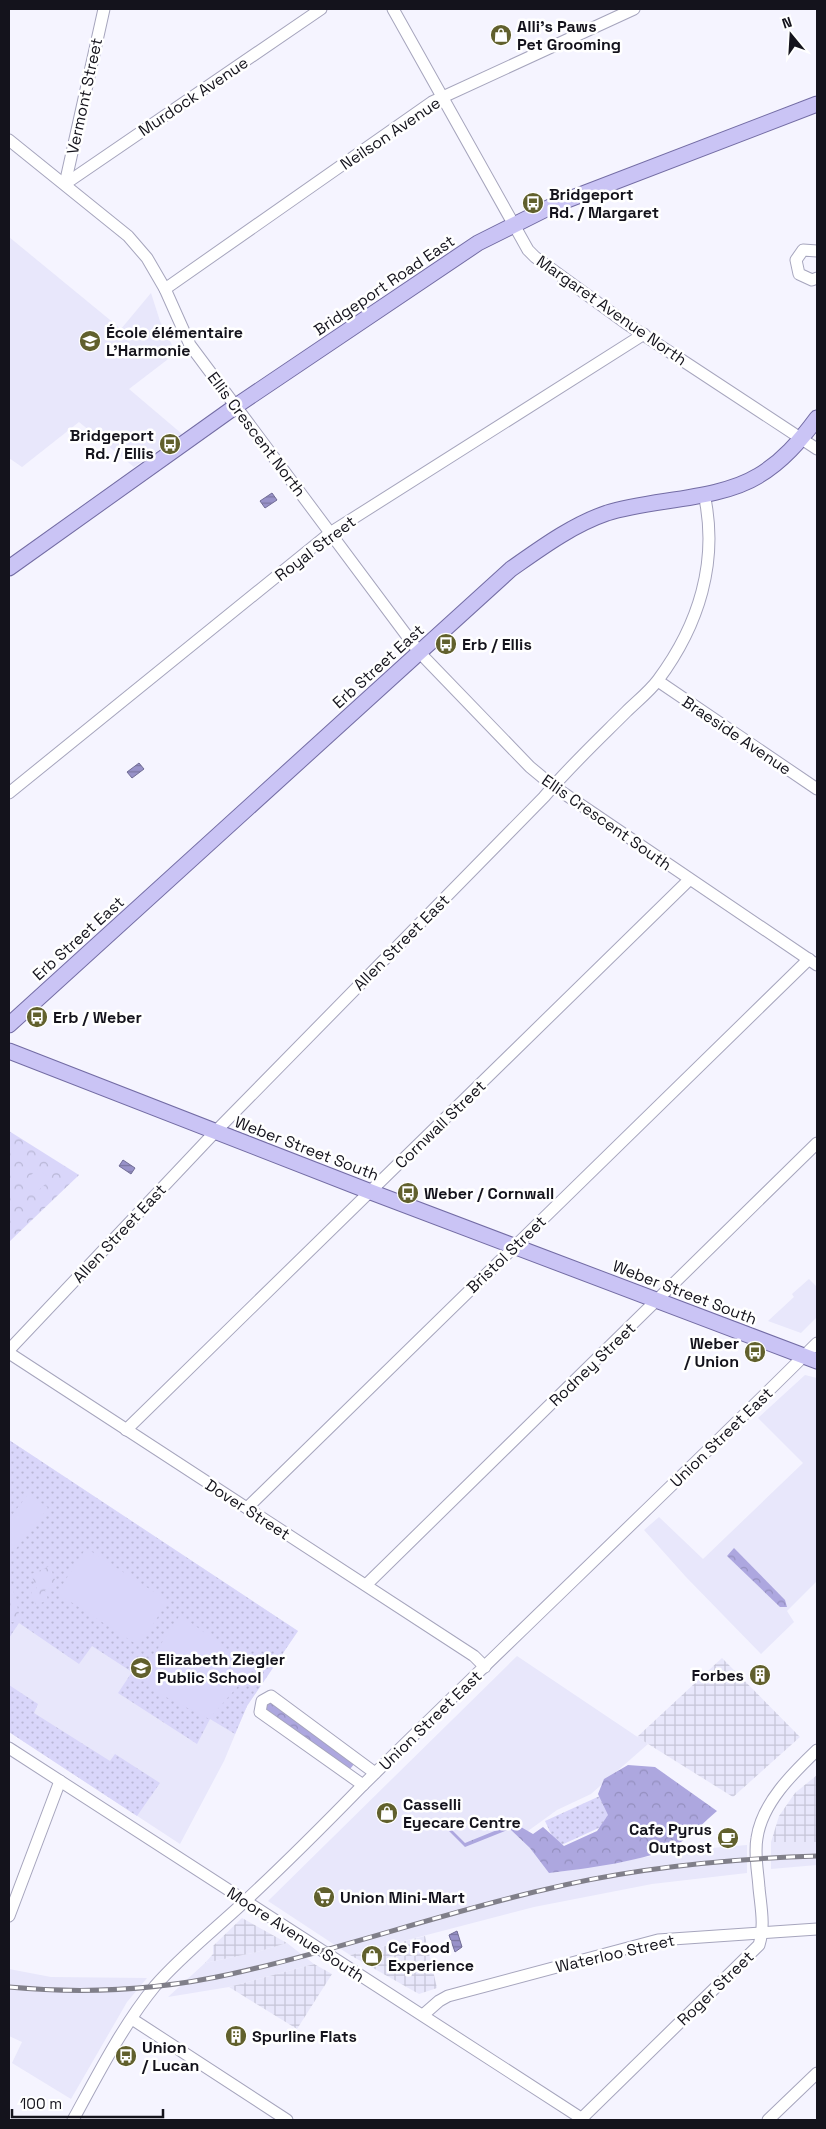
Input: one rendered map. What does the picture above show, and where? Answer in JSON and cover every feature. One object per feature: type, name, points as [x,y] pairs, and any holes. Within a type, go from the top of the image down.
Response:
[{"type":"main road","name":"Bridgeport Road East","points":[[9,568],[236,406],[478,243],[554,205],[817,104]]},
{"type":"main road","name":"Erb Street East","points":[[9,1025],[512,569],[579,525],[605,514],[632,506],[704,494],[740,485],[776,464],[801,439],[817,418]]},
{"type":"main road","name":"Weber Street South","points":[[9,1050],[371,1192],[811,1358]]},
{"type":"street","name":"Vermont Street","points":[[65,184],[104,9]]},
{"type":"street","name":"Murdock Avenue","points":[[65,184],[321,9]]},
{"type":"street","name":"Margaret Avenue North","points":[[393,9],[528,250],[644,334],[817,449]]},
{"type":"street","name":"Neilson Avenue","points":[[165,289],[441,97],[634,9]]},
{"type":"street","name":"Ellis Crescent North","points":[[9,140],[128,236],[147,258],[165,289],[190,345],[419,652]]},
{"type":"street","points":[[817,251],[803,250],[796,260],[799,274],[812,280],[817,278]]},
{"type":"street","name":"Royal Street","points":[[9,793],[330,533],[644,334]]},
{"type":"street","name":"Allen Street East","points":[[9,1351],[216,1130],[658,681],[692,623],[706,584],[710,543],[709,519],[704,494]]},
{"type":"street","name":"Ellis Crescent South","points":[[419,652],[530,767],[553,786],[689,880],[813,962]]},
{"type":"street","name":"Braeside Avenue","points":[[658,681],[817,789]]},
{"type":"street","name":"Cornwall Street","points":[[126,1430],[689,880]]},
{"type":"street","name":"Bristol Street","points":[[247,1508],[514,1246],[813,962]]},
{"type":"street","name":"Rodney Street","points":[[366,1585],[817,1143]]},
{"type":"street","name":"Union Street East","points":[[73,2120],[132,2019],[155,1986],[485,1667],[811,1358],[817,1342]]},
{"type":"street","name":"Dover Street","points":[[9,1351],[126,1430],[474,1656],[485,1667]]},
{"type":"street","points":[[363,1785],[260,1712],[262,1701],[271,1696],[375,1773]]},
{"type":"street","name":"Moore Avenue South","points":[[9,1748],[582,2120]]},
{"type":"street","name":"Roger Street","points":[[582,2120],[759,1945],[763,1933],[756,1838],[762,1818],[776,1795],[817,1750]]},
{"type":"street","points":[[9,1916],[60,1781]]},
{"type":"street","name":"Waterloo Street","points":[[423,2015],[448,1996],[658,1940],[817,1929]]},
{"type":"street","points":[[132,2019],[287,2120]]},
{"type":"street","points":[[768,2120],[817,2073]]},
{"type":"shaded area","name":"École élémentaire L'Harmonie","points":[[9,237],[121,329],[151,293],[160,321],[176,353],[129,389],[182,434],[134,467],[79,422],[22,467],[9,458]]},
{"type":"shaded area","points":[[272,493],[277,500],[265,508],[260,501]]},
{"type":"shaded area","points":[[139,763],[144,769],[132,778],[127,772]]},
{"type":"shaded area","points":[[123,1160],[135,1168],[131,1174],[119,1166]]},
{"type":"shaded area","points":[[809,1279],[817,1287],[817,1317],[801,1333],[768,1321],[794,1297],[792,1294]]},
{"type":"shaded area","points":[[805,1375],[817,1378],[817,1581],[787,1611],[794,1622],[761,1654],[686,1577],[644,1530],[659,1517],[703,1559],[803,1463],[758,1418]]},
{"type":"shaded area","name":"Elizabeth Ziegler Public School","points":[[9,1440],[298,1631],[247,1706],[224,1761],[180,1844],[9,1732]]},
{"type":"shaded area","points":[[517,1656],[648,1744],[591,1794],[557,1810],[521,1836],[552,1873],[687,1850],[747,1845],[747,1873],[652,1884],[534,1907],[350,1955],[268,1901]]},
{"type":"shaded area","points":[[722,1658],[800,1737],[733,1797],[637,1737]]},
{"type":"shaded area","points":[[817,1775],[817,1842],[771,1842],[779,1816],[795,1793]]},
{"type":"shaded area","points":[[771,1842],[817,1842],[817,1865],[771,1869]]},
{"type":"shaded area","points":[[242,1918],[287,1943],[257,1952],[205,1963],[213,1954],[213,1946]]},
{"type":"shaded area","points":[[457,1931],[462,1947],[455,1952],[449,1935]]},
{"type":"shaded area","points":[[425,1936],[437,1988],[419,1994],[350,1955]]},
{"type":"shaded area","points":[[287,1943],[314,1964],[229,1987],[168,1997],[205,1963],[257,1952]]},
{"type":"shaded area","points":[[314,1964],[332,1974],[297,2029],[229,1987]]},
{"type":"shaded area","points":[[9,1969],[51,1977],[147,1978],[127,2002],[71,2099],[12,2063],[22,2042],[9,2036]]},
{"type":"green space","points":[[9,1131],[79,1175],[9,1242]]},
{"type":"green space","points":[[39,1168],[50,1180],[33,1195],[22,1183]]},
{"type":"green space","name":"Elizabeth Ziegler Public School","points":[[9,1440],[298,1631],[247,1706],[235,1734],[210,1719],[197,1744],[118,1693],[132,1672],[92,1646],[79,1664],[19,1623],[9,1638]]},
{"type":"green space","points":[[29,1493],[48,1508],[15,1550],[9,1546],[9,1519]]},
{"type":"green space","points":[[86,1548],[168,1601],[139,1646],[57,1593]]},
{"type":"green space","points":[[734,1548],[785,1600],[787,1607],[780,1607],[727,1556]]},
{"type":"green space","points":[[50,1566],[57,1586],[45,1590],[48,1600],[36,1605],[31,1591],[37,1589],[31,1574]]},
{"type":"green space","points":[[9,1585],[12,1585],[21,1622],[9,1622]]},
{"type":"green space","points":[[180,1615],[254,1668],[209,1719],[154,1691],[143,1671]]},
{"type":"green space","points":[[9,1685],[38,1704],[34,1713],[110,1761],[115,1754],[160,1783],[137,1816],[9,1732]]},
{"type":"green space","points":[[269,1702],[355,1763],[350,1769],[264,1709]]},
{"type":"green space","points":[[628,1765],[655,1767],[717,1811],[693,1833],[666,1850],[634,1860],[549,1873],[530,1848],[510,1829],[465,1847],[449,1831],[452,1830],[465,1843],[514,1823],[533,1834],[543,1827],[564,1846],[597,1831],[608,1815],[598,1794],[604,1779]]},
{"type":"green space","points":[[602,1795],[614,1821],[557,1847],[545,1821]]},
{"type":"railway","points":[[9,1987],[92,1990],[176,1984],[270,1965],[465,1910],[577,1882],[645,1870],[713,1862],[817,1856]]},
{"type":"place","name":"Alli’s Paws Pet Grooming","points":[[501,35]]},
{"type":"place","name":"Bridgeport Rd. / Margaret","points":[[533,203]]},
{"type":"place","name":"École élémentaire L'Harmonie","points":[[90,341]]},
{"type":"place","name":"Bridgeport Rd. / Ellis","points":[[170,444]]},
{"type":"place","name":"Erb / Ellis","points":[[446,644]]},
{"type":"place","name":"Erb / Weber","points":[[37,1017]]},
{"type":"place","name":"Weber / Cornwall","points":[[408,1193]]},
{"type":"place","name":"Weber / Union","points":[[755,1352]]},
{"type":"place","name":"Elizabeth Ziegler Public School","points":[[141,1668]]},
{"type":"place","name":"Forbes","points":[[760,1675]]},
{"type":"place","name":"Casselli Eyecare Centre","points":[[387,1813]]},
{"type":"place","name":"Cafe Pyrus Outpost","points":[[728,1838]]},
{"type":"place","name":"Union Mini-Mart","points":[[324,1897]]},
{"type":"place","name":"Ce Food Experience","points":[[372,1956]]},
{"type":"place","name":"Spurline Flats","points":[[236,2036]]},
{"type":"place","name":"Union / Lucan","points":[[126,2056]]}]
